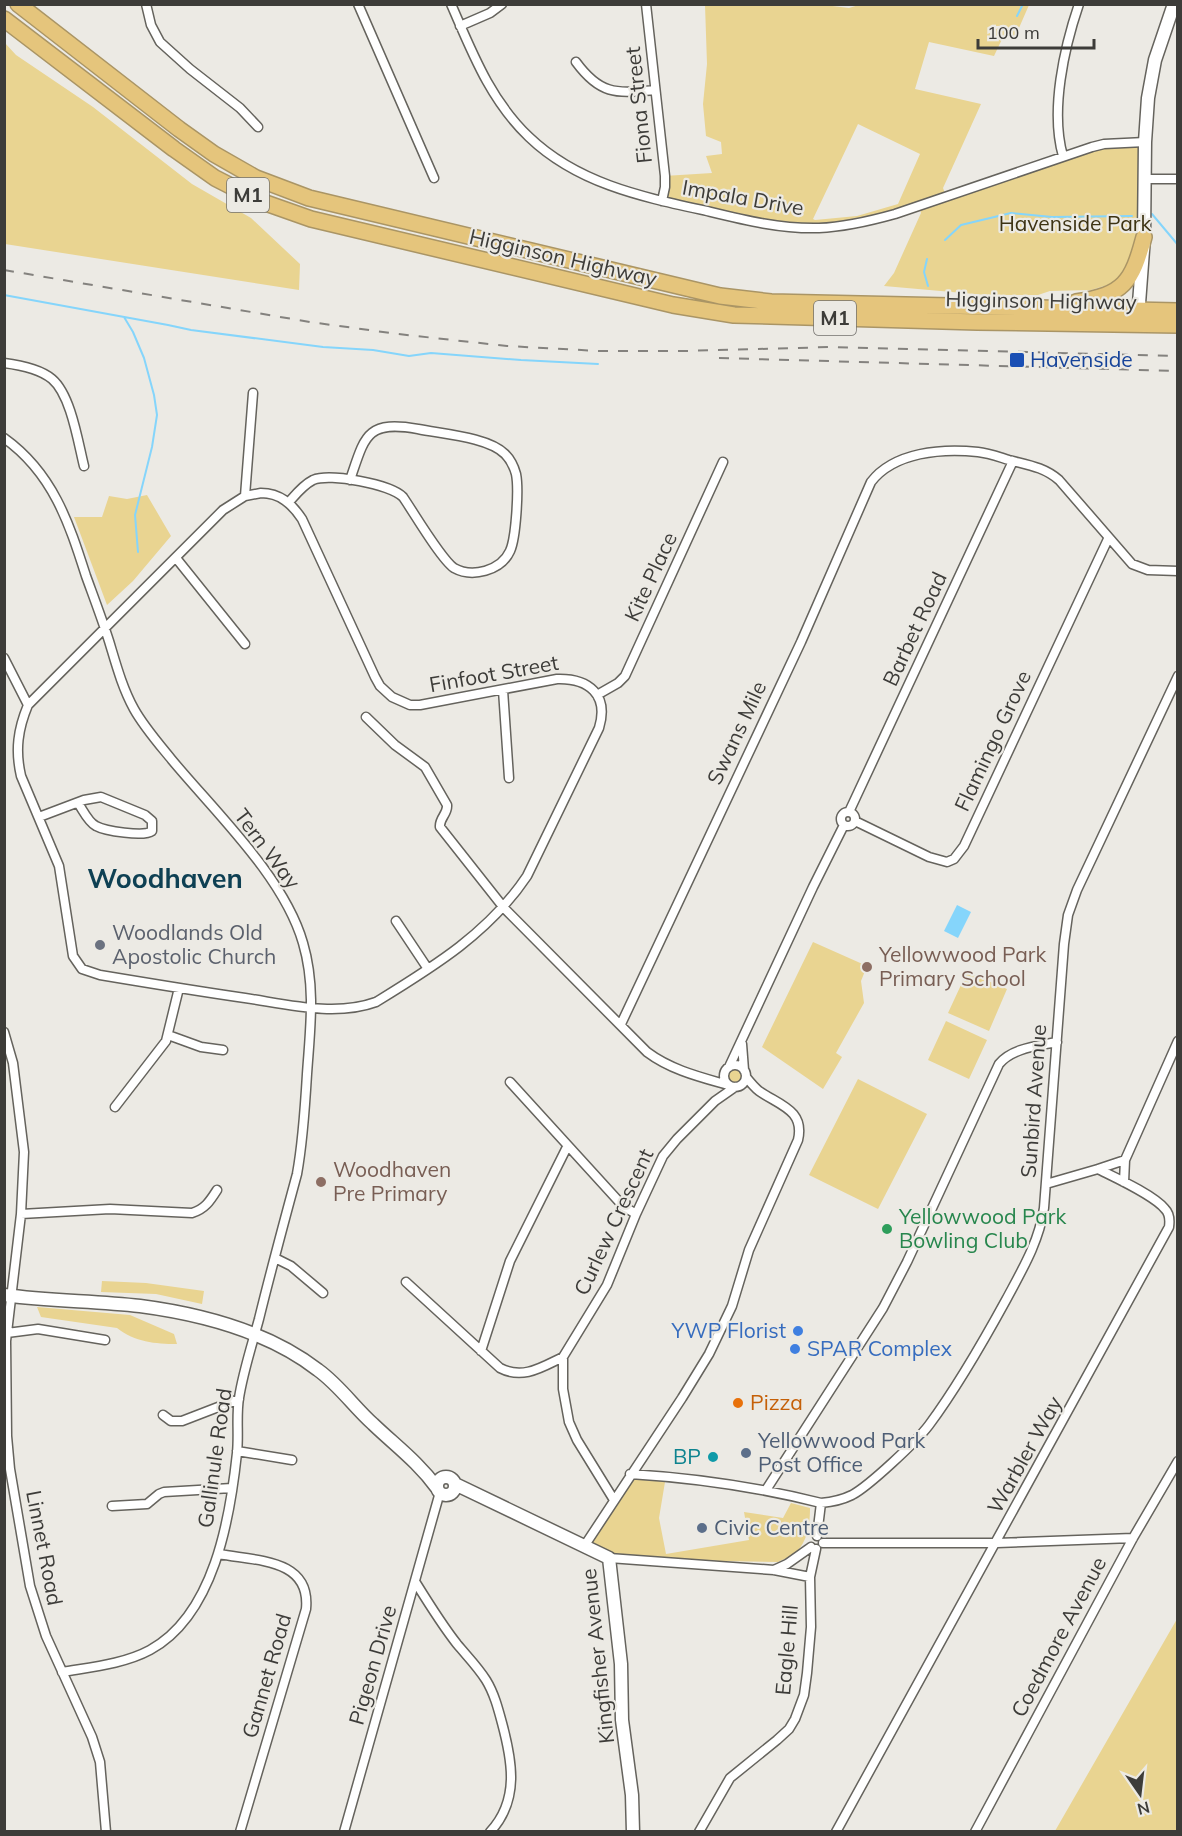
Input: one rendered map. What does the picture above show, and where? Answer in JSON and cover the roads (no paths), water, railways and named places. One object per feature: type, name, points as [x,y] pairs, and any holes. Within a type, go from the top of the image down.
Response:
[{"type":"highway","name":"Higginson Highway","points":[[18,4],[214,154],[256,178],[309,198],[720,296],[771,302],[1034,307],[1138,317],[1178,325]]},
{"type":"highway","name":"Higginson Highway","points":[[4,19],[215,178],[260,201],[311,219],[701,311],[746,315],[1138,317],[1178,311]]},
{"type":"highway","points":[[1034,307],[1093,299],[1119,289],[1134,272],[1144,237]]},
{"type":"street","points":[[146,4],[160,42],[240,108],[258,127]]},
{"type":"street","points":[[358,4],[434,178]]},
{"type":"street","name":"Impala Drive","points":[[451,4],[476,63],[494,94],[510,117],[530,138],[561,163],[622,191],[776,226],[796,228],[843,226],[895,214],[1062,156],[1104,144],[1145,142]]},
{"type":"street","points":[[460,26],[490,13],[502,4]]},
{"type":"street","name":"Fiona Street","points":[[646,4],[665,186],[662,201]]},
{"type":"street","points":[[1062,156],[1058,126],[1059,100],[1067,48],[1079,4]]},
{"type":"street","points":[[1138,317],[1144,237],[1148,98],[1155,60],[1174,4]]},
{"type":"street","points":[[576,62],[585,74],[613,92],[656,90]]},
{"type":"street","points":[[1144,179],[1178,179]]},
{"type":"street","points":[[4,363],[43,373],[54,380],[60,388],[69,411],[84,466]]},
{"type":"street","points":[[245,496],[253,393]]},
{"type":"street","points":[[350,480],[365,441],[373,432],[389,426],[451,435],[495,447],[509,458],[516,476],[515,529],[510,550],[499,564],[487,570],[467,572],[455,568],[443,556],[400,494],[391,489],[350,480],[328,477],[314,480],[299,490],[288,502],[275,494],[268,493],[245,496],[223,510],[28,705],[18,734],[18,762],[21,776],[59,866],[71,947],[79,966],[86,971],[100,975],[312,1008],[367,1006],[376,1002],[428,969],[479,932],[504,908],[527,876],[599,728],[601,707],[597,695]]},
{"type":"street","name":"Tern Way","points":[[4,438],[28,459],[57,496],[65,513],[123,683],[141,720],[271,879],[289,907],[308,961],[312,1008],[302,1148],[254,1336]]},
{"type":"street","name":"Swans Mile","points":[[621,1024],[801,642],[871,482],[892,463],[922,454],[979,452],[1012,461]]},
{"type":"street","points":[[1012,461],[1033,465],[1054,476],[1127,559],[1140,568],[1178,571]]},
{"type":"street","name":"Barbet Road","points":[[849,812],[1012,461]]},
{"type":"street","name":"Kite Place","points":[[597,695],[618,683],[625,676],[723,462]]},
{"type":"street","name":"Finfoot Street","points":[[288,502],[302,519],[375,677],[386,692],[401,702],[420,705],[557,679],[573,679],[591,687],[597,695]]},
{"type":"street","name":"Flamingo Grove","points":[[855,821],[929,858],[947,862],[957,857],[1108,538]]},
{"type":"street","points":[[177,558],[245,644]]},
{"type":"street","points":[[4,658],[28,705]]},
{"type":"street","name":"Sunbird Avenue","points":[[821,1503],[840,1500],[861,1490],[917,1439],[929,1425],[986,1337],[1030,1254],[1042,1219],[1064,944],[1072,900],[1178,676]]},
{"type":"street","points":[[503,690],[509,777]]},
{"type":"street","points":[[366,717],[395,745],[425,767],[447,805],[440,827],[504,908],[647,1052],[658,1060],[706,1078],[758,1090]]},
{"type":"street","points":[[39,817],[78,803],[95,797],[108,799],[145,815],[152,821],[152,831],[144,834],[98,827],[91,822],[78,803]]},
{"type":"street","points":[[729,1083],[729,1067],[844,825],[841,818],[849,812],[853,814],[855,821],[850,826],[844,825]]},
{"type":"street","points":[[396,921],[428,969]]},
{"type":"street","points":[[115,1107],[163,1046],[168,1035],[179,988]]},
{"type":"street","points":[[4,1032],[13,1063],[24,1152],[21,1214],[8,1295],[168,1310],[203,1318],[283,1348],[319,1370],[374,1425],[445,1488]]},
{"type":"street","points":[[168,1035],[201,1047],[224,1050]]},
{"type":"street","points":[[729,1083],[744,1083],[742,1041]]},
{"type":"street","points":[[766,1490],[883,1308],[907,1263],[999,1064],[1014,1053],[1057,1041]]},
{"type":"street","points":[[1124,1182],[1125,1160],[1178,1041]]},
{"type":"street","points":[[585,1545],[709,1353],[732,1306],[749,1250],[794,1153],[800,1132],[797,1118],[792,1112],[758,1090],[739,1066],[729,1067]]},
{"type":"street","points":[[510,1082],[567,1147],[623,1206],[636,1215]]},
{"type":"street","name":"Curlew Crescent","points":[[715,1101],[729,1083]]},
{"type":"street","name":"Curlew Crescent","points":[[563,1357],[607,1284],[663,1156],[729,1083]]},
{"type":"street","points":[[481,1351],[510,1261],[567,1147]]},
{"type":"street","points":[[1046,1184],[1125,1160]]},
{"type":"street","name":"Warbler Way","points":[[836,1832],[1170,1227],[1169,1215],[1162,1205],[1098,1169]]},
{"type":"street","points":[[21,1214],[110,1209],[192,1213],[209,1203],[217,1190]]},
{"type":"street","points":[[275,1258],[291,1266],[323,1293]]},
{"type":"street","points":[[406,1282],[500,1368],[515,1374],[534,1371],[563,1357],[563,1389],[569,1422],[577,1440],[614,1500]]},
{"type":"street","name":"Linnet Road","points":[[8,1295],[6,1413],[10,1469],[30,1586],[46,1636],[92,1737],[100,1762],[106,1832]]},
{"type":"street","points":[[7,1333],[38,1329],[105,1340]]},
{"type":"street","name":"Gallinule Road","points":[[62,1672],[131,1658],[151,1649],[172,1634],[189,1614],[219,1554],[237,1451],[238,1399],[254,1336]]},
{"type":"street","points":[[163,1414],[171,1421],[182,1421],[238,1399]]},
{"type":"street","points":[[237,1451],[292,1460]]},
{"type":"street","name":"Coedmore Avenue","points":[[975,1832],[1133,1538],[1178,1461]]},
{"type":"street","points":[[609,1558],[774,1570],[810,1577],[817,1544],[821,1503],[766,1490],[681,1478],[630,1474]]},
{"type":"street","points":[[112,1506],[147,1504],[164,1492],[232,1488]]},
{"type":"street","name":"Kingfisher Avenue","points":[[445,1488],[469,1492],[609,1558],[621,1664],[622,1720],[632,1795],[633,1832]]},
{"type":"street","name":"Pigeon Drive","points":[[344,1832],[445,1488]]},
{"type":"street","points":[[774,1570],[817,1544],[997,1543],[1133,1538]]},
{"type":"street","name":"Gannet Road","points":[[219,1554],[284,1566],[299,1578],[306,1600],[306,1609],[240,1832]]},
{"type":"street","name":"Eagle Hill","points":[[699,1832],[730,1778],[777,1740],[789,1729],[795,1719],[804,1695],[807,1673],[811,1627],[810,1577]]},
{"type":"street","points":[[416,1583],[457,1644],[486,1680],[498,1709],[510,1752],[512,1776],[504,1812],[490,1832]]},
{"type":"water","points":[[957,905],[971,912],[958,938],[944,931]]},
{"type":"waterway","points":[[1017,16],[1023,4]]},
{"type":"waterway","points":[[945,240],[961,225],[1011,213],[1052,217],[1132,216]]},
{"type":"waterway","points":[[1152,214],[1178,245]]},
{"type":"waterway","points":[[927,259],[924,272],[928,286]]},
{"type":"waterway","points":[[4,295],[191,330],[323,347],[373,350],[409,356],[431,353],[598,364]]},
{"type":"waterway","points":[[124,317],[144,358],[157,415],[152,447],[135,515],[138,552]]},
{"type":"railway","points":[[4,270],[310,322],[507,346],[599,351],[831,347],[1178,356]]},
{"type":"railway","points":[[719,358],[1178,371]]},
{"type":"place","name":"Havenside","points":[[1017,360]]},
{"type":"place","name":"Woodlands Old Apostolic Church","points":[[100,945]]},
{"type":"place","name":"Yellowwood Park Primary School","points":[[867,967]]},
{"type":"place","name":"Woodhaven Pre Primary","points":[[321,1182]]},
{"type":"place","name":"Yellowwood Park Bowling Club","points":[[887,1229]]},
{"type":"place","name":"YWP Florist","points":[[798,1331]]},
{"type":"place","name":"SPAR Complex","points":[[795,1349]]},
{"type":"place","name":"Pizza","points":[[738,1403]]},
{"type":"place","name":"Yellowwood Park Post Office","points":[[746,1453]]},
{"type":"place","name":"BP","points":[[713,1457]]},
{"type":"place","name":"Civic Centre","points":[[702,1528]]},
{"type":"district","name":"Woodhaven","points":[[165,879]]},
{"type":"park label","name":"Havenside Park","points":[[1075,224]]}]
